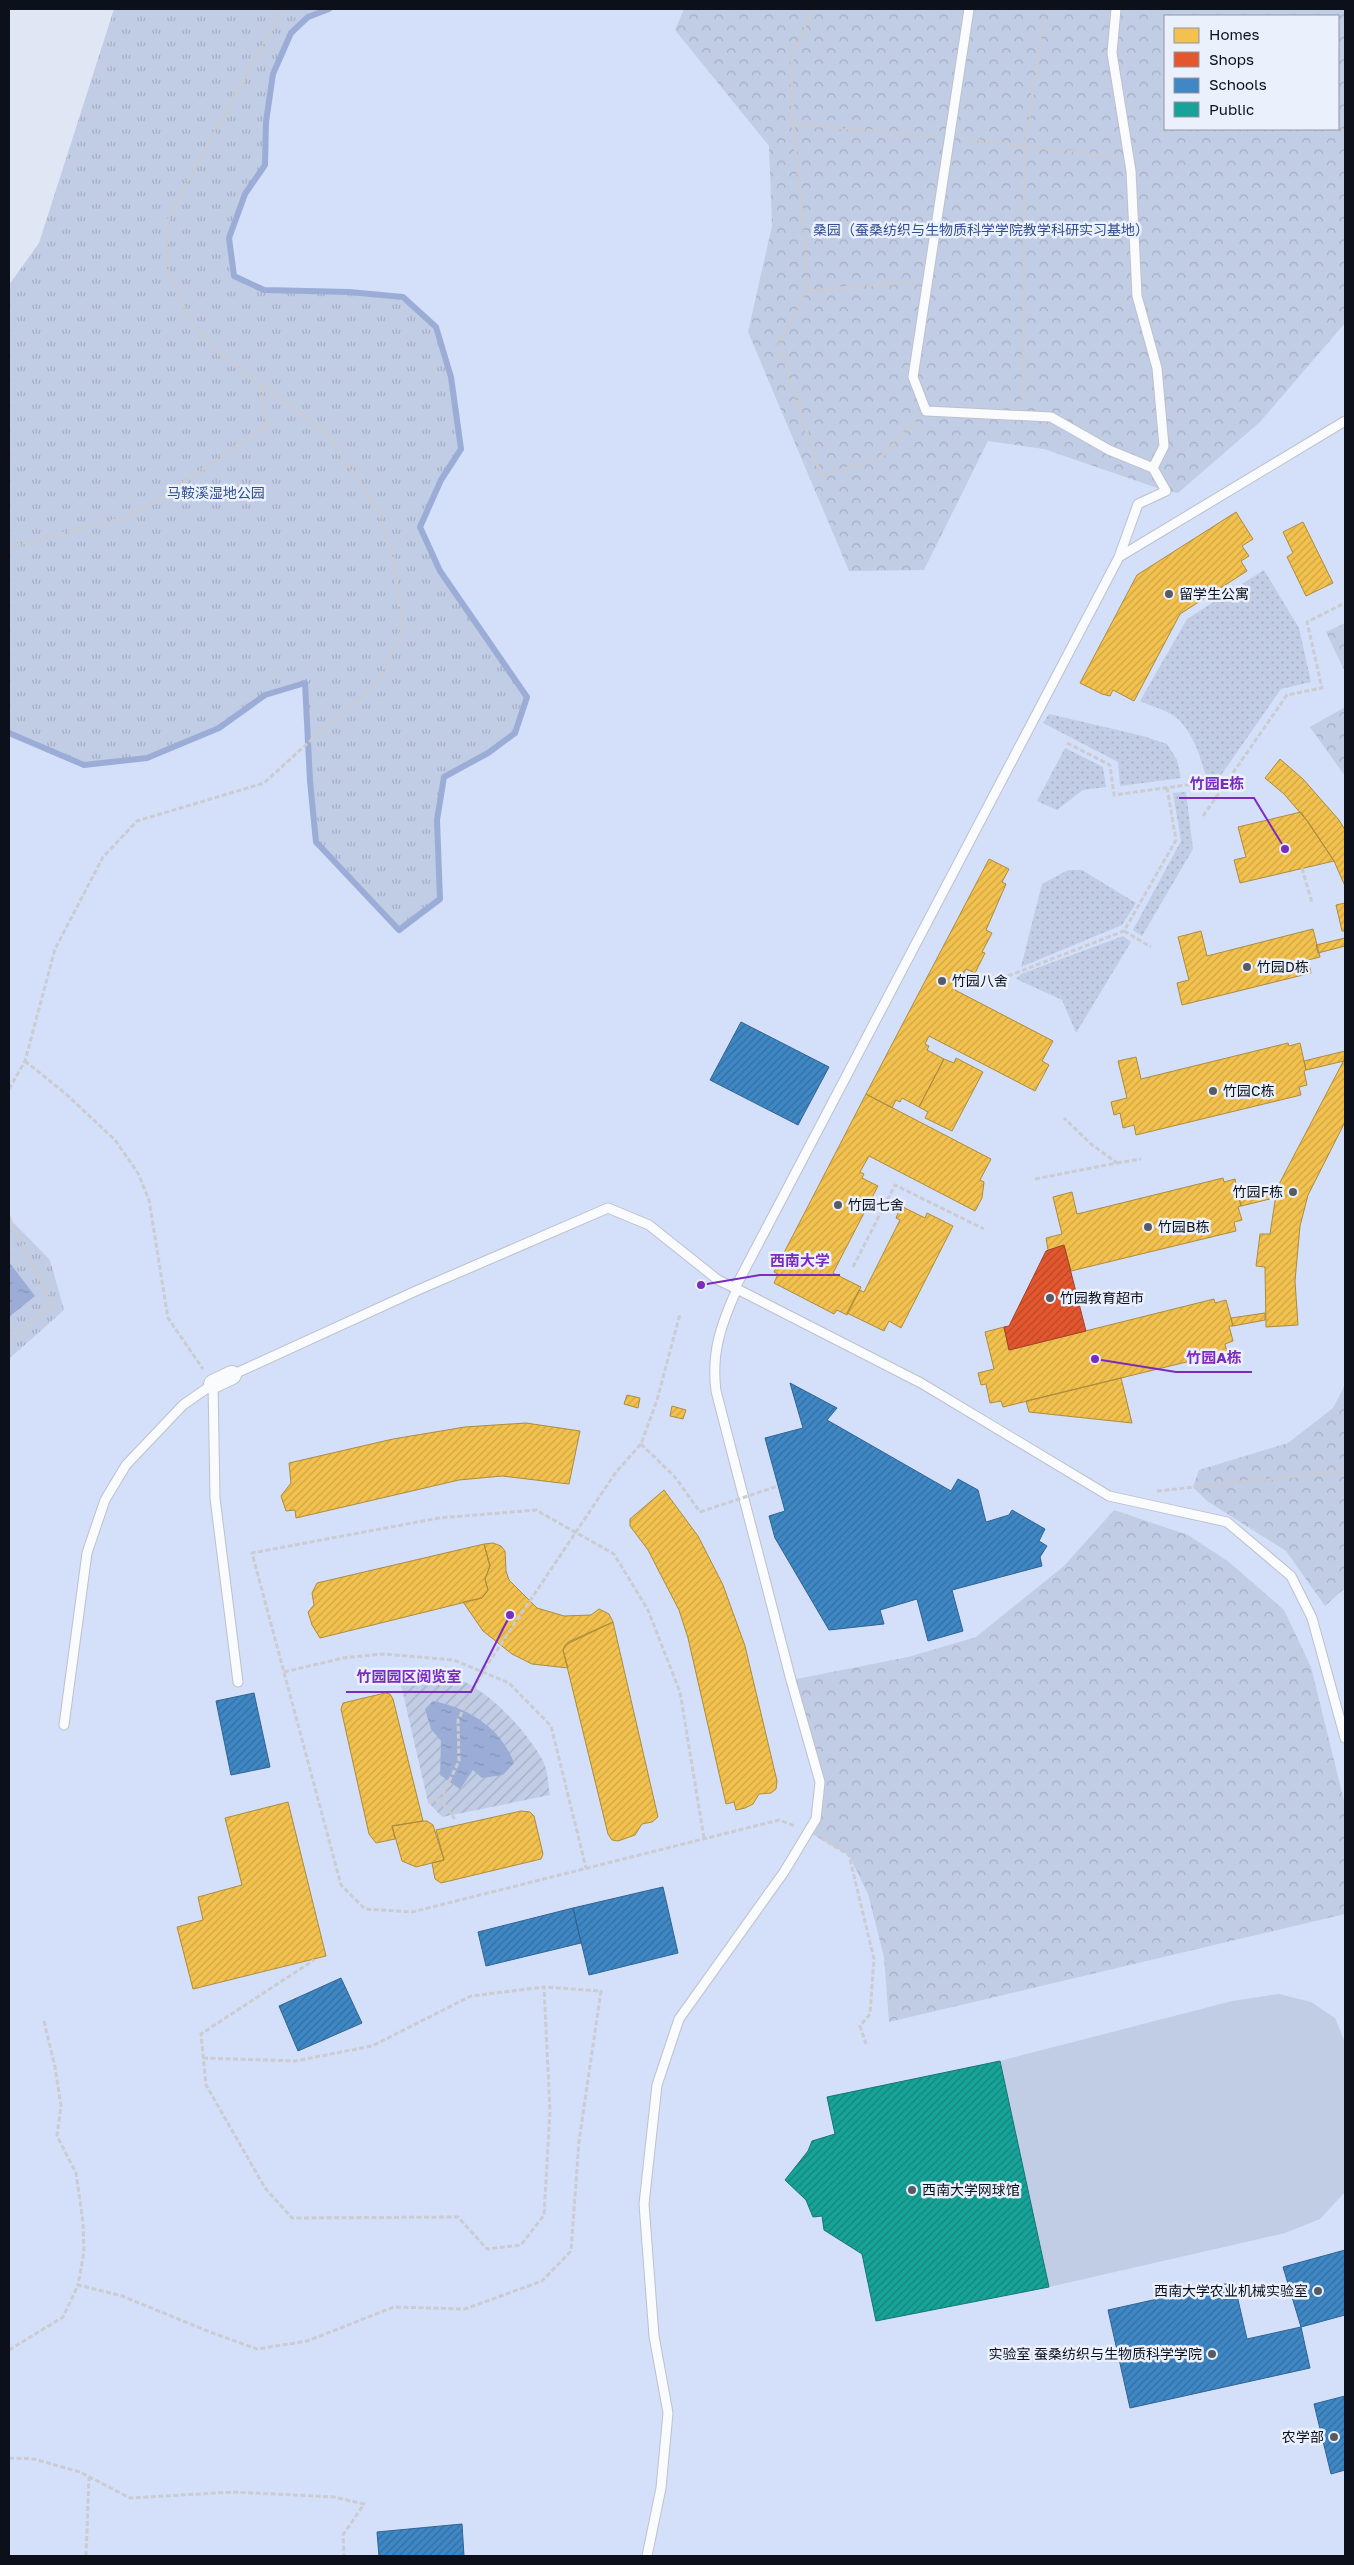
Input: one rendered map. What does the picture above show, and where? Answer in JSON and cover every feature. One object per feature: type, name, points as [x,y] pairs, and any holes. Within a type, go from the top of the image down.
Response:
[{"type":"street","points":[[213,1384],[232,1375]]},
{"type":"lane","points":[[647,2556],[661,2488],[668,2413],[654,2336],[644,2204],[657,2085],[679,2019],[784,1872],[816,1819],[820,1782],[790,1680],[716,1391],[713,1374],[718,1336],[736,1289],[1119,557],[1138,504],[1166,491],[1154,468],[1109,450],[1051,417],[926,411],[913,377],[948,137],[969,9]]},
{"type":"lane","points":[[1116,9],[1112,53],[1129,159],[1137,296],[1156,368],[1164,446],[1154,468]]},
{"type":"lane","points":[[1119,557],[1345,421]]},
{"type":"lane","points":[[232,1375],[418,1290],[608,1208],[649,1226],[718,1280],[920,1383],[1109,1496],[1227,1522],[1291,1576],[1312,1618],[1345,1738]]},
{"type":"lane","points":[[213,1384],[215,1498],[238,1682]]},
{"type":"lane","points":[[64,1725],[86,1553],[105,1500],[126,1465],[183,1405],[213,1384]]},
{"type":"path","points":[[9,1089],[24,1061],[55,949],[103,857],[137,821],[264,783],[376,684],[403,628],[392,555],[378,510],[326,433],[220,355],[189,318],[167,269],[167,223],[190,176],[283,9]]},
{"type":"path","points":[[811,9],[791,63],[793,124],[806,250],[807,291],[779,344],[821,476],[879,459],[926,411]]},
{"type":"path","points":[[1023,415],[1026,146],[1045,9]]},
{"type":"path","points":[[793,124],[948,137],[1129,159]]},
{"type":"path","points":[[807,291],[927,281]]},
{"type":"path","points":[[9,547],[120,519],[154,503],[267,424],[260,383]]},
{"type":"path","points":[[1203,816],[1287,695],[1322,688],[1307,622],[1345,603]]},
{"type":"path","points":[[1068,743],[1110,765],[1114,795],[1200,783]]},
{"type":"path","points":[[1008,976],[1124,931],[1176,840],[1167,788]]},
{"type":"path","points":[[1302,868],[1312,903]]},
{"type":"path","points":[[1124,931],[1151,947]]},
{"type":"path","points":[[24,1061],[66,1094],[115,1140],[138,1173],[149,1200],[168,1318],[213,1384]]},
{"type":"path","points":[[1064,1118],[1091,1144],[1117,1163]]},
{"type":"path","points":[[1035,1179],[1141,1159]]},
{"type":"path","points":[[853,1267],[895,1185],[984,1229]]},
{"type":"path","points":[[9,1217],[53,1305],[9,1341]]},
{"type":"path","points":[[440,1800],[459,1762],[458,1720],[470,1700],[483,1671],[616,1472],[640,1444],[657,1400],[680,1314]]},
{"type":"path","points":[[640,1444],[675,1477],[700,1512],[778,1486]]},
{"type":"path","points":[[1156,1491],[1345,1472]]},
{"type":"path","points":[[704,1838],[680,1692],[648,1610],[614,1554],[536,1510],[439,1518],[252,1553],[341,1885],[365,1909],[412,1912],[779,1820]]},
{"type":"path","points":[[284,1672],[343,1658],[383,1654],[454,1660],[509,1683],[551,1726],[586,1868]]},
{"type":"path","points":[[428,1802],[440,1800]]},
{"type":"path","points":[[440,1800],[455,1819]]},
{"type":"path","points":[[809,1832],[849,1855],[874,1959],[870,2014],[860,2026],[866,2044]]},
{"type":"path","points":[[314,1960],[201,2034],[206,2085],[265,2188],[292,2218],[458,2217],[488,2249],[521,2245],[544,2215],[550,2111],[544,1987]]},
{"type":"path","points":[[78,2285],[122,2296],[257,2349],[307,2341],[394,2307],[465,2309],[542,2281],[571,2251],[579,2141],[602,1991],[544,1987],[471,1996],[372,2046],[295,2061],[203,2058]]},
{"type":"path","points":[[9,2350],[63,2317],[78,2285],[84,2252],[83,2222],[76,2174],[57,2136],[61,2106],[55,2067],[44,2021]]},
{"type":"path","points":[[9,2458],[34,2459],[89,2477],[130,2498],[233,2492],[334,2497],[364,2504],[343,2535],[344,2556]]},
{"type":"path","points":[[86,2556],[89,2477]]},
{"type":"shaded area","points":[[329,9],[1345,9],[1345,2556],[9,2556],[9,1359],[16,1354],[50,1260],[9,1218],[9,733],[84,765],[147,758],[219,728],[265,695],[305,683],[310,781],[440,899],[437,820],[444,777],[488,753],[515,733],[527,697],[440,571],[420,527],[441,480],[461,449],[403,297],[349,292],[264,290],[234,276],[229,238],[245,194],[265,165],[266,122],[273,74],[291,33],[308,17]]},
{"type":"green space","name":"马鞍溪湿地公园","points":[[114,9],[329,9],[308,17],[291,33],[273,74],[266,122],[265,165],[245,194],[229,238],[234,276],[264,290],[349,292],[403,297],[436,327],[451,377],[461,449],[441,480],[420,527],[440,571],[527,697],[515,733],[488,753],[444,777],[437,820],[440,899],[399,930],[316,842],[304,683],[265,695],[219,728],[147,758],[84,765],[9,733],[9,285],[39,243]]},
{"type":"green space","name":"桑园（蚕桑纺织与生物质科学学院教学科研实习基地）","points":[[684,9],[1345,9],[1345,323],[1260,422],[1178,493],[1166,491],[1044,449],[988,441],[924,570],[849,571],[748,332],[772,226],[769,146],[675,30]]},
{"type":"green space","points":[[1264,570],[1299,628],[1311,682],[1281,689],[1210,791],[1198,751],[1183,724],[1176,717],[1163,710],[1140,701],[1187,619]]},
{"type":"green space","points":[[1345,623],[1345,672],[1326,632]]},
{"type":"green space","points":[[1345,707],[1345,776],[1310,727]]},
{"type":"green space","points":[[1049,714],[1143,736],[1167,744],[1177,760],[1181,778],[1120,786],[1118,762],[1043,723]]},
{"type":"green space","points":[[1065,748],[1103,767],[1106,787],[1083,790],[1057,810],[1037,801]]},
{"type":"green space","points":[[1186,792],[1193,849],[1142,936],[1133,930],[1181,841],[1173,793]]},
{"type":"green space","points":[[1068,870],[1082,870],[1136,903],[1122,925],[1021,967],[1042,884]]},
{"type":"green space","points":[[1123,936],[1131,942],[1076,1033],[1062,1000],[1016,979],[1021,974]]},
{"type":"green space","points":[[9,1218],[50,1260],[64,1310],[9,1359]]},
{"type":"green space","points":[[1345,1385],[1345,1588],[1325,1606],[1286,1551],[1207,1501],[1193,1487],[1199,1470],[1288,1443],[1333,1408]]},
{"type":"green space","points":[[1114,1510],[1188,1535],[1229,1562],[1284,1610],[1311,1667],[1345,1805],[1345,1914],[889,2022],[884,1957],[868,1894],[849,1855],[809,1832],[820,1782],[791,1680],[908,1657],[976,1637],[1064,1566]]},
{"type":"green space","points":[[398,1672],[444,1674],[459,1679],[483,1693],[507,1714],[536,1749],[545,1765],[550,1795],[442,1817],[428,1802]]},
{"type":"green space","points":[[1279,1994],[1311,2002],[1335,2018],[1345,2043],[1345,2192],[1320,2219],[1285,2233],[1049,2287],[1000,2061],[1232,2001]]},
{"type":"water","points":[[9,1262],[35,1296],[9,1317]]},
{"type":"water","points":[[433,1701],[471,1714],[482,1722],[501,1740],[514,1763],[503,1775],[482,1778],[473,1770],[460,1789],[440,1775],[441,1741],[431,1729],[425,1709]]},
{"type":"building: Homes","name":"留学生公寓","points":[[1236,512],[1253,539],[1242,546],[1249,556],[1241,561],[1247,571],[1180,614],[1134,701],[1113,690],[1110,696],[1080,683],[1137,575]]},
{"type":"building: Homes","points":[[1303,522],[1333,583],[1306,596],[1287,557],[1293,553],[1283,532]]},
{"type":"building: Homes","points":[[1280,759],[1303,779],[1339,820],[1345,830],[1345,886],[1334,861],[1309,823],[1284,794],[1265,778]]},
{"type":"building: Homes","points":[[1301,812],[1334,861],[1240,883],[1234,860],[1246,857],[1238,827]]},
{"type":"building: Homes","name":"竹园八舍","points":[[989,859],[1009,869],[1002,882],[1006,884],[986,930],[992,933],[982,952],[985,953],[975,973],[966,969],[955,990],[1053,1041],[1042,1061],[1049,1065],[1035,1091],[929,1036],[925,1044],[929,1046],[927,1050],[944,1059],[919,1107],[902,1098],[900,1102],[896,1100],[892,1108],[866,1094]]},
{"type":"building: Homes","points":[[1345,903],[1345,931],[1342,931],[1336,905]]},
{"type":"building: Homes","name":"竹园D栋","points":[[1313,929],[1320,957],[1308,960],[1311,973],[1182,1005],[1177,983],[1189,980],[1178,937],[1201,931],[1207,956]]},
{"type":"building: Homes","points":[[1345,938],[1345,946],[1318,953],[1316,945]]},
{"type":"building: Homes","name":"竹园C栋","points":[[1288,1043],[1289,1046],[1300,1043],[1307,1085],[1299,1087],[1301,1095],[1136,1135],[1134,1125],[1123,1128],[1120,1113],[1114,1115],[1111,1102],[1127,1098],[1118,1061],[1136,1057],[1141,1079]]},
{"type":"building: Homes","points":[[1345,1051],[1344,1061],[1306,1070],[1304,1061]]},
{"type":"building: Homes","points":[[956,1058],[983,1072],[952,1131],[925,1118],[928,1112],[919,1107],[944,1059],[954,1063]]},
{"type":"building: Homes","name":"竹园F栋","points":[[1345,1058],[1345,1122],[1308,1195],[1300,1226],[1295,1281],[1298,1325],[1266,1327],[1265,1267],[1256,1266],[1260,1234],[1270,1234],[1277,1188]]},
{"type":"building: Homes","name":"竹园七舍","points":[[866,1094],[991,1159],[980,1180],[984,1182],[982,1198],[975,1211],[869,1156],[860,1172],[864,1174],[862,1178],[878,1186],[833,1273],[861,1287],[847,1315],[837,1310],[834,1314],[774,1283],[778,1274],[774,1272]]},
{"type":"building: Homes","name":"竹园B栋","points":[[1223,1178],[1224,1182],[1235,1179],[1241,1206],[1238,1207],[1242,1220],[1234,1222],[1236,1231],[1071,1271],[1064,1245],[1048,1250],[1046,1238],[1062,1234],[1053,1197],[1072,1192],[1077,1214]]},
{"type":"building: Homes","points":[[1277,1188],[1274,1198],[1241,1206],[1239,1198]]},
{"type":"building: Homes","points":[[901,1206],[925,1218],[927,1213],[953,1226],[901,1328],[889,1321],[884,1331],[847,1313],[859,1290],[864,1292],[900,1220],[896,1218]]},
{"type":"building: Homes","points":[[1214,1299],[1215,1303],[1226,1300],[1233,1326],[1229,1326],[1233,1341],[1225,1344],[1227,1352],[1003,1407],[1001,1401],[990,1403],[986,1384],[981,1385],[978,1373],[994,1369],[985,1332],[1004,1327],[1009,1350]]},
{"type":"building: Homes","points":[[1265,1313],[1265,1320],[1233,1326],[1231,1318]]},
{"type":"building: Homes","points":[[1121,1378],[1132,1423],[1029,1412],[1026,1401]]},
{"type":"building: Homes","points":[[627,1395],[640,1398],[638,1408],[624,1404]]},
{"type":"building: Homes","points":[[672,1406],[686,1410],[683,1419],[670,1416]]},
{"type":"building: Homes","points":[[526,1423],[580,1431],[569,1484],[502,1476],[459,1480],[296,1518],[295,1510],[286,1511],[281,1496],[291,1483],[289,1463],[393,1439],[465,1427]]},
{"type":"building: Homes","points":[[664,1490],[698,1536],[723,1585],[745,1646],[777,1781],[776,1789],[771,1793],[759,1794],[753,1804],[745,1808],[736,1810],[734,1802],[726,1804],[688,1638],[679,1610],[648,1550],[630,1526],[630,1519]]},
{"type":"building: Homes","points":[[493,1543],[501,1546],[505,1551],[506,1571],[509,1580],[537,1608],[564,1616],[591,1615],[599,1609],[609,1614],[613,1622],[565,1645],[563,1650],[568,1668],[532,1664],[512,1654],[483,1631],[463,1602],[482,1598],[488,1590],[485,1579],[490,1566],[484,1544]]},
{"type":"building: Homes","points":[[484,1544],[490,1566],[485,1579],[488,1590],[482,1598],[320,1638],[312,1625],[308,1612],[314,1605],[312,1593],[317,1583]]},
{"type":"building: Homes","points":[[613,1622],[658,1817],[652,1822],[642,1824],[635,1835],[618,1841],[612,1840],[608,1834],[563,1650],[568,1642]]},
{"type":"building: Homes","points":[[385,1693],[390,1694],[393,1699],[423,1821],[392,1826],[395,1839],[376,1843],[369,1834],[341,1709],[343,1703]]},
{"type":"building: Homes","points":[[288,1802],[326,1956],[193,1989],[177,1927],[203,1920],[198,1897],[242,1885],[225,1818]]},
{"type":"building: Homes","points":[[521,1811],[530,1812],[534,1816],[543,1854],[541,1859],[441,1883],[435,1879],[432,1863],[444,1860],[436,1830]]},
{"type":"building: Homes","points":[[423,1821],[433,1825],[444,1860],[416,1867],[402,1861],[392,1826]]},
{"type":"building: Shops","name":"竹园教育超市","points":[[1064,1245],[1086,1331],[1009,1350],[1004,1327],[1009,1326],[1046,1251]]},
{"type":"building: Schools","points":[[741,1022],[829,1067],[798,1125],[710,1080]]},
{"type":"building: Schools","points":[[790,1383],[837,1408],[827,1420],[951,1491],[958,1479],[978,1490],[986,1522],[1009,1515],[1012,1510],[1045,1529],[1039,1541],[1047,1546],[1040,1557],[1042,1566],[952,1590],[963,1631],[928,1641],[917,1599],[880,1610],[884,1624],[829,1630],[775,1538],[769,1516],[785,1511],[765,1438],[803,1428]]},
{"type":"building: Schools","points":[[254,1693],[270,1767],[231,1775],[216,1701]]},
{"type":"building: Schools","points":[[663,1887],[678,1953],[589,1975],[573,1908]]},
{"type":"building: Schools","points":[[573,1908],[581,1943],[486,1966],[478,1932]]},
{"type":"building: Schools","points":[[341,1978],[362,2023],[298,2051],[279,2006]]},
{"type":"building: Schools","name":"西南大学农业机械实验室","points":[[1345,2250],[1345,2315],[1301,2327],[1283,2267]]},
{"type":"building: Schools","name":"实验室 蚕桑纺织与生物质科学学院","points":[[1234,2282],[1247,2339],[1301,2327],[1310,2368],[1130,2408],[1108,2310]]},
{"type":"building: Schools","name":"农学部","points":[[1345,2396],[1345,2470],[1331,2474],[1314,2404]]},
{"type":"building: Schools","points":[[462,2524],[464,2556],[379,2556],[377,2532]]},
{"type":"building: Public","name":"西南大学网球馆","points":[[1000,2061],[1049,2287],[876,2321],[862,2254],[824,2230],[822,2216],[813,2217],[806,2200],[785,2180],[808,2151],[812,2141],[835,2134],[827,2097]]},
{"type":"waterway","points":[[9,733],[84,765],[147,758],[219,728],[265,695],[305,683],[310,781],[316,842],[399,930],[440,899],[437,820],[444,777],[488,753],[515,733],[527,697],[440,571],[420,527],[441,480],[461,449],[451,377],[436,327],[403,297],[349,292],[264,290],[234,276],[229,238],[245,194],[265,165],[266,122],[273,74],[291,33],[308,17],[329,9]]},
{"type":"place","name":"留学生公寓","points":[[1169,594]]},
{"type":"place","name":"竹园E栋","points":[[1285,849]]},
{"type":"place","name":"竹园D栋","points":[[1247,967]]},
{"type":"place","name":"竹园八舍","points":[[942,981]]},
{"type":"place","name":"竹园C栋","points":[[1213,1091]]},
{"type":"place","name":"竹园F栋","points":[[1293,1192]]},
{"type":"place","name":"竹园七舍","points":[[838,1205]]},
{"type":"place","name":"竹园B栋","points":[[1148,1227]]},
{"type":"place","name":"西南大学","points":[[701,1285]]},
{"type":"place","name":"竹园教育超市","points":[[1050,1298]]},
{"type":"place","name":"竹园A栋","points":[[1095,1359]]},
{"type":"place","name":"竹园园区阅览室","points":[[510,1615]]},
{"type":"place","name":"西南大学网球馆","points":[[912,2190]]},
{"type":"place","name":"西南大学农业机械实验室","points":[[1318,2291]]},
{"type":"place","name":"实验室 蚕桑纺织与生物质科学学院","points":[[1212,2354]]},
{"type":"place","name":"农学部","points":[[1334,2437]]}]
